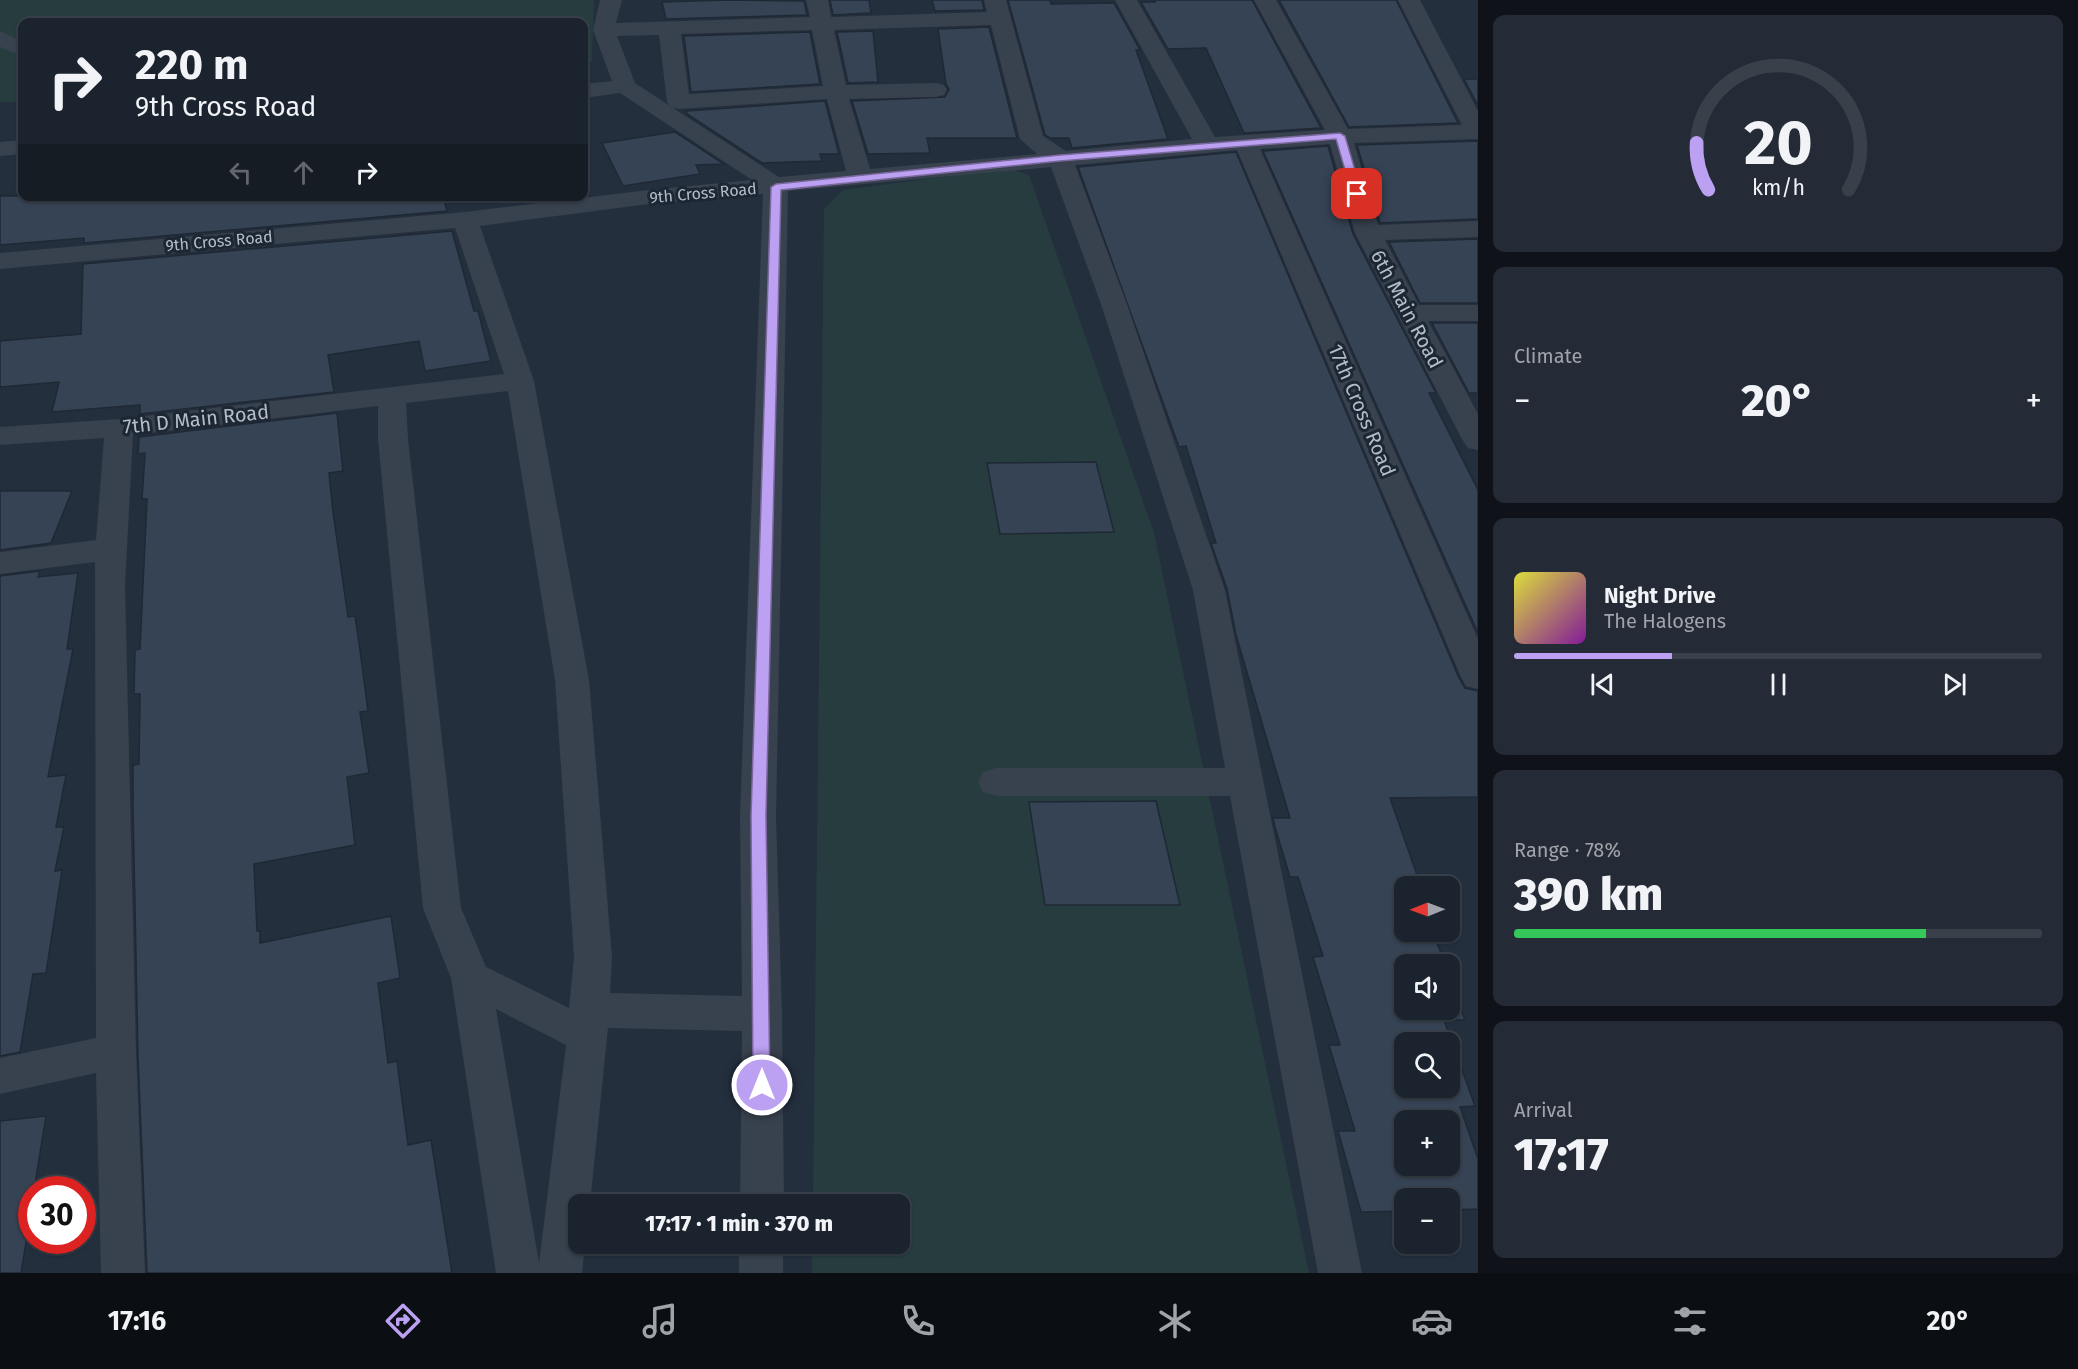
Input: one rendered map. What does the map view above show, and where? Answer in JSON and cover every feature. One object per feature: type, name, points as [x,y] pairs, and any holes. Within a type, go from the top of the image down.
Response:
[{"type":"street","points":[[611,0],[604,30],[625,86],[648,104],[750,167],[776,187],[758,816],[762,1014],[762,1194]]},
{"type":"street","points":[[817,0],[836,92],[860,177]]},
{"type":"street","points":[[1126,0],[1207,145]]},
{"type":"street","name":"6th Main Road","points":[[1265,0],[1340,136],[1368,233],[1409,313],[1467,402],[1478,441]]},
{"type":"street","points":[[1409,0],[1478,132]]},
{"type":"street","points":[[604,30],[823,25],[998,9],[1032,139],[1060,158],[1114,304],[1209,590],[1340,1273]]},
{"type":"street","points":[[669,28],[679,102],[836,92],[936,90]]},
{"type":"street","points":[[0,38],[18,47]]},
{"type":"street","points":[[588,91],[625,86]]},
{"type":"street","name":"9th Cross Road","points":[[588,201],[776,187],[860,177],[1245,142],[1340,136],[1478,132]]},
{"type":"street","name":"17th Cross Road","points":[[1245,142],[1478,677]]},
{"type":"street","points":[[0,149],[18,147]]},
{"type":"street","name":"9th Cross Road","points":[[0,261],[465,220],[505,205],[587,201]]},
{"type":"street","points":[[465,220],[520,381],[572,680],[593,957],[588,1023],[560,1273]]},
{"type":"street","points":[[1368,233],[1478,229]]},
{"type":"street","points":[[1409,313],[1478,313]]},
{"type":"street","name":"7th D Main Road","points":[[0,436],[119,428],[520,381]]},
{"type":"street","points":[[392,397],[393,439],[442,908],[471,978],[518,1273]]},
{"type":"street","points":[[119,428],[109,585],[116,1051],[123,1273]]},
{"type":"street","points":[[0,563],[111,549]]},
{"type":"street","points":[[996,782],[1245,782]]},
{"type":"street","points":[[471,978],[588,1023],[762,1014]]},
{"type":"street","points":[[0,1076],[116,1051]]},
{"type":"street","points":[[761,1254],[761,1273]]},
{"type":"green space","points":[[0,0],[594,0],[592,62],[588,62],[588,18],[18,18],[18,102],[0,102]]},
{"type":"green space","points":[[1009,168],[1029,175],[1154,533],[1309,1273],[812,1273],[812,1254],[910,1254],[910,1194],[813,1194],[824,209],[843,190]]},
{"type":"building","points":[[830,0],[869,0],[871,13],[833,15]]},
{"type":"building","points":[[932,0],[982,0],[984,10],[935,11]]},
{"type":"building","points":[[1008,0],[1050,0],[1051,4],[1114,3],[1140,50],[1136,50],[1168,139],[1072,148],[1069,138],[1050,138],[1045,135]]},
{"type":"building","points":[[1155,0],[1252,0],[1321,128],[1244,133],[1206,48],[1168,49],[1141,2],[1155,2]]},
{"type":"building","points":[[1279,0],[1396,0],[1458,123],[1349,127]]},
{"type":"building","points":[[804,1],[807,15],[666,19],[662,2]]},
{"type":"building","points":[[989,27],[1017,138],[927,138],[930,153],[868,154],[852,101],[945,97],[949,89],[946,84],[938,29]]},
{"type":"building","points":[[873,31],[878,82],[848,83],[837,32]]},
{"type":"building","points":[[810,32],[820,84],[691,92],[684,36]]},
{"type":"building","points":[[1464,79],[1478,79],[1478,106]]},
{"type":"building","points":[[825,101],[839,154],[820,154],[822,161],[762,163],[687,114],[686,111]]},
{"type":"building","points":[[675,132],[724,164],[696,165],[700,174],[623,186],[602,143]]},
{"type":"building","points":[[1478,141],[1478,219],[1380,223],[1357,145]]},
{"type":"building","points":[[1328,146],[1353,234],[1436,393],[1429,393],[1478,490],[1478,633],[1263,151]]},
{"type":"building","points":[[1236,152],[1459,678],[1465,688],[1478,691],[1478,797],[1390,798],[1417,875],[1394,876],[1394,942],[1437,942],[1441,954],[1394,954],[1394,1020],[1444,1020],[1448,1032],[1394,1032],[1394,1098],[1460,1098],[1460,1064],[1475,1106],[1460,1107],[1478,1159],[1478,1209],[1460,1210],[1460,1188],[1394,1188],[1394,1211],[1361,1212],[1338,1131],[1355,1131],[1329,1045],[1340,1045],[1313,957],[1323,956],[1298,877],[1290,877],[1275,827],[1273,818],[1290,818],[1236,635],[1227,589],[1211,543],[1216,543],[1186,446],[1179,447],[1078,167]]},
{"type":"building","points":[[0,196],[18,196],[18,201],[444,201],[447,211],[84,243],[84,238],[0,245]]},
{"type":"building","points":[[452,231],[474,311],[478,311],[491,361],[425,371],[419,341],[328,355],[334,392],[140,414],[140,405],[52,412],[59,382],[0,387],[0,341],[81,334],[83,264]]},
{"type":"building","points":[[1478,239],[1478,303],[1420,303],[1389,242]]},
{"type":"building","points":[[1432,323],[1478,323],[1478,393],[1469,393]]},
{"type":"building","points":[[337,413],[343,471],[329,473],[348,617],[355,616],[360,650],[368,711],[360,712],[369,773],[347,777],[355,845],[254,864],[257,931],[260,931],[260,943],[391,916],[400,978],[378,983],[388,1063],[397,1061],[408,1145],[431,1140],[452,1273],[147,1273],[138,1057],[133,808],[133,765],[139,764],[140,694],[134,694],[135,650],[140,649],[147,499],[142,499],[145,453],[138,454],[139,437]]},
{"type":"building","points":[[1096,462],[1114,532],[1000,534],[987,463]]},
{"type":"building","points":[[0,491],[72,491],[51,543],[0,550]]},
{"type":"building","points":[[40,571],[38,577],[78,573],[67,649],[73,649],[48,777],[66,775],[56,827],[64,827],[55,871],[62,870],[46,973],[33,974],[20,1052],[0,1056],[0,576]]},
{"type":"building","points":[[1156,801],[1180,905],[1045,905],[1029,802]]},
{"type":"building","points":[[1460,1006],[1465,1020],[1460,1020]]},
{"type":"building","points":[[46,1116],[36,1176],[18,1176],[18,1254],[24,1254],[21,1273],[0,1273],[0,1121]]},
{"type":"route","points":[[762,1085],[758,816],[776,187],[1060,158],[1340,136],[1357,194]]}]
